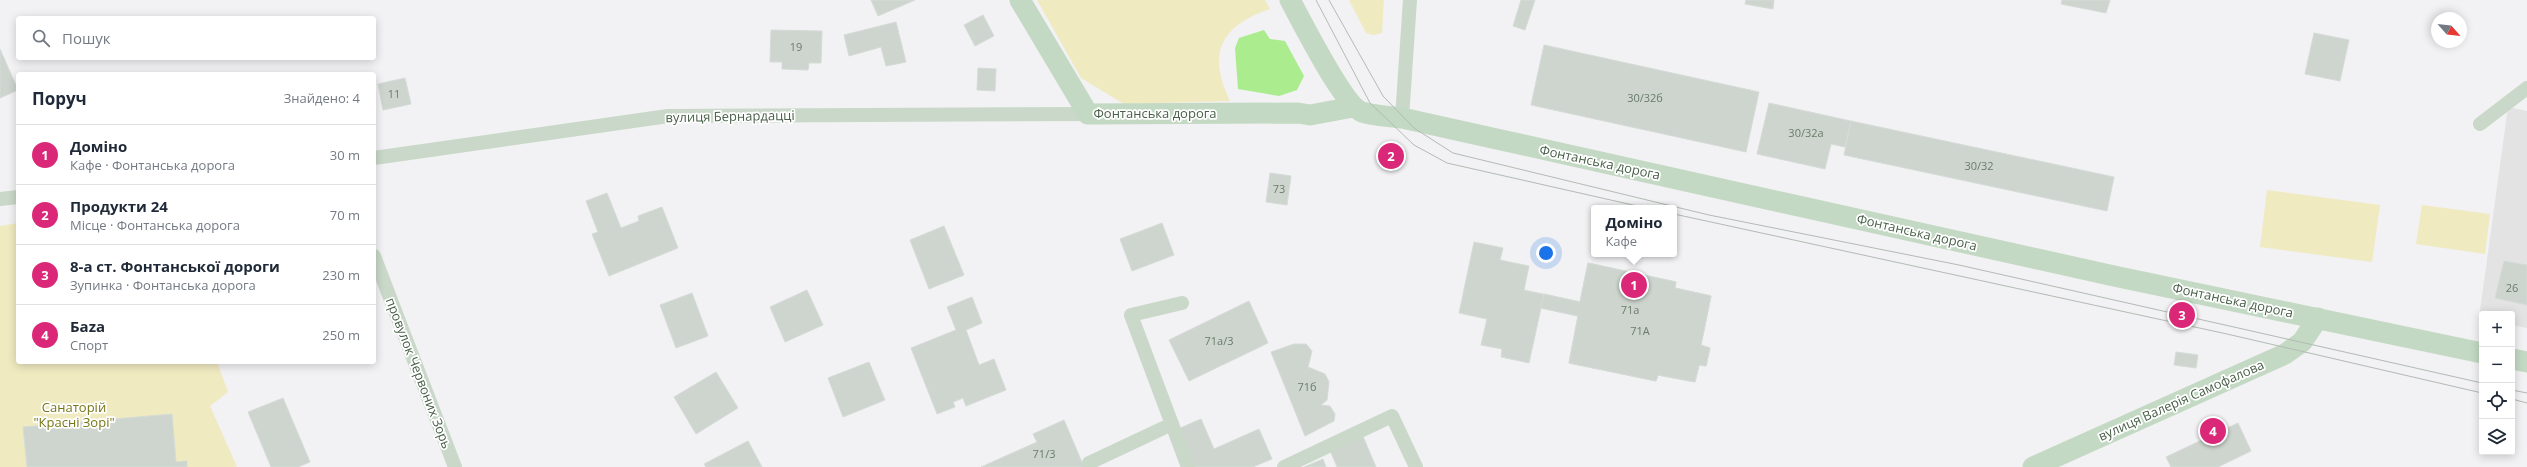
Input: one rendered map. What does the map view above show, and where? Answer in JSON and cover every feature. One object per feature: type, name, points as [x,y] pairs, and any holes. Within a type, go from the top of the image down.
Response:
[{"type":"main road","name":"Фонтанська дорога","points":[[1020,0],[1088,114],[1298,113],[1310,115],[1353,107],[1362,112],[1402,118],[2114,276],[2479,352]]},
{"type":"main road","points":[[1290,0],[1353,107]]},
{"type":"main road","name":"вулиця Валерія Самофалова","points":[[2032,467],[2285,354],[2302,342],[2318,318]]},
{"type":"main road","points":[[2515,360],[2527,362]]},
{"type":"street","points":[[1402,118],[1410,0]]},
{"type":"street","points":[[2480,124],[2527,88]]},
{"type":"street","name":"вулиця Бернардацці","points":[[376,158],[668,116],[1088,114]]},
{"type":"street","points":[[0,199],[16,197]]},
{"type":"street","name":"провулок Червоних Зорь","points":[[376,261],[455,467]]},
{"type":"street","points":[[1182,303],[1131,315],[1188,467]]},
{"type":"street","points":[[1284,467],[1392,416],[1416,467]]},
{"type":"street","points":[[1089,463],[1172,424]]},
{"type":"shaded area","points":[[1264,30],[1270,39],[1285,41],[1304,76],[1297,90],[1279,96],[1238,89],[1235,48],[1239,38]]},
{"type":"shaded area","points":[[2508,107],[2527,111],[2527,328],[2515,326],[2515,311],[2480,311]]},
{"type":"green space","points":[[1037,0],[1265,0],[1270,9],[1239,24],[1229,33],[1223,43],[1219,55],[1220,69],[1223,84],[1230,101],[1124,104],[1081,78]]},
{"type":"green space","points":[[1349,0],[1384,0],[1382,33],[1373,35],[1366,33]]},
{"type":"green space","points":[[2267,190],[2380,205],[2372,262],[2260,247]]},
{"type":"green space","points":[[2422,205],[2490,214],[2485,254],[2416,244]]},
{"type":"green space","name":"Санаторій \"Красні Зорі\"","points":[[16,223],[16,364],[218,364],[228,392],[210,406],[237,467],[0,467],[0,226]]},
{"type":"building","points":[[871,0],[915,0],[878,16]]},
{"type":"building","points":[[1521,0],[1535,0],[1525,30],[1513,26]]},
{"type":"building","points":[[1746,0],[1774,0],[1773,9],[1745,4]]},
{"type":"building","points":[[2062,0],[2110,0],[2106,13],[2061,4]]},
{"type":"building","points":[[983,15],[994,36],[975,46],[964,25]]},
{"type":"building","points":[[896,22],[906,62],[886,66],[881,47],[849,56],[844,35]]},
{"type":"building","points":[[771,30],[822,31],[821,63],[809,63],[808,70],[782,69],[782,62],[770,62]]},
{"type":"building","points":[[2314,33],[2349,40],[2340,81],[2305,74]]},
{"type":"building","points":[[1544,45],[1759,92],[1746,152],[1531,105]]},
{"type":"building","points":[[0,49],[16,85],[16,91],[0,98]]},
{"type":"building","points":[[978,68],[996,69],[995,91],[977,90]]},
{"type":"building","points":[[405,78],[411,104],[383,110],[378,84]]},
{"type":"building","points":[[1769,103],[1851,121],[1845,147],[1831,144],[1825,169],[1757,154]]},
{"type":"building","points":[[1851,121],[2114,177],[2107,211],[1844,155]]},
{"type":"building","points":[[1380,150],[1403,151],[1402,163],[1380,162]]},
{"type":"building","points":[[1270,173],[1291,176],[1287,205],[1266,202]]},
{"type":"building","points":[[607,193],[621,228],[639,221],[638,216],[662,207],[678,248],[609,276],[592,234],[598,232],[586,201]]},
{"type":"building","points":[[1162,223],[1174,255],[1132,271],[1120,239]]},
{"type":"building","points":[[944,226],[964,275],[929,289],[910,240]]},
{"type":"building","points":[[1474,242],[1503,248],[1500,260],[1529,266],[1524,290],[1580,302],[1588,263],[1676,282],[1675,288],[1711,296],[1701,345],[1710,348],[1706,366],[1699,365],[1695,382],[1658,375],[1656,381],[1569,363],[1578,316],[1541,308],[1529,363],[1501,357],[1502,349],[1481,345],[1487,319],[1459,313]]},
{"type":"building","points":[[2504,261],[2527,265],[2527,305],[2495,298]]},
{"type":"building","points":[[1588,263],[1676,282],[1675,288],[1711,296],[1701,345],[1710,348],[1706,366],[1699,365],[1695,382],[1658,375],[1656,381],[1569,363],[1578,316],[1541,308],[1544,294],[1580,302]]},
{"type":"building","points":[[807,290],[823,325],[785,342],[770,307]]},
{"type":"building","points":[[692,293],[708,336],[676,348],[660,305]]},
{"type":"building","points":[[972,297],[982,323],[966,330],[979,365],[994,359],[1006,390],[966,406],[963,398],[953,402],[955,407],[937,414],[911,348],[956,330],[947,307]]},
{"type":"building","points":[[1249,301],[1268,343],[1189,381],[1169,340]]},
{"type":"building","points":[[1294,344],[1306,344],[1312,351],[1308,367],[1325,374],[1329,382],[1327,400],[1321,405],[1330,406],[1335,414],[1334,421],[1305,436],[1271,352]]},
{"type":"building","points":[[2176,352],[2198,355],[2196,368],[2174,365]]},
{"type":"building","points":[[869,362],[885,400],[843,417],[828,378]]},
{"type":"building","points":[[716,372],[738,408],[696,434],[674,397]]},
{"type":"building","points":[[283,398],[310,462],[298,467],[271,467],[248,412]]},
{"type":"building","points":[[172,414],[176,462],[187,461],[187,467],[27,467],[23,427]]},
{"type":"building","points":[[1201,419],[1214,449],[1259,429],[1272,459],[1253,467],[1194,467],[1178,429]]},
{"type":"building","points":[[1064,420],[1084,467],[981,467],[1037,442],[1033,434]]},
{"type":"building","points":[[2238,423],[2251,451],[2218,467],[2171,467],[2166,457]]},
{"type":"building","points":[[1362,434],[1376,467],[1337,467],[1329,448]]},
{"type":"building","points":[[748,441],[762,467],[706,467],[704,464]]},
{"type":"building","points":[[1323,459],[1326,467],[1304,467]]},
{"type":"tram line","points":[[1316,0],[1370,103],[1414,145],[1447,163],[1633,205]]},
{"type":"tram line","points":[[1329,0],[1383,96],[1414,128],[1453,153],[1668,205]]},
{"type":"tram line","points":[[1677,207],[1959,265],[2479,382]]},
{"type":"tram line","points":[[1677,215],[2227,334],[2479,392]]},
{"type":"tram line","points":[[2515,391],[2527,393]]},
{"type":"tram line","points":[[2515,400],[2527,403]]},
{"type":"place","name":"Продукти 24","points":[[1391,156]]},
{"type":"place","name":"Доміно","points":[[1634,285]]},
{"type":"place","name":"8-а ст. Фонтанської дороги","points":[[2182,315]]},
{"type":"place","name":"Баzа","points":[[2213,431]]}]
